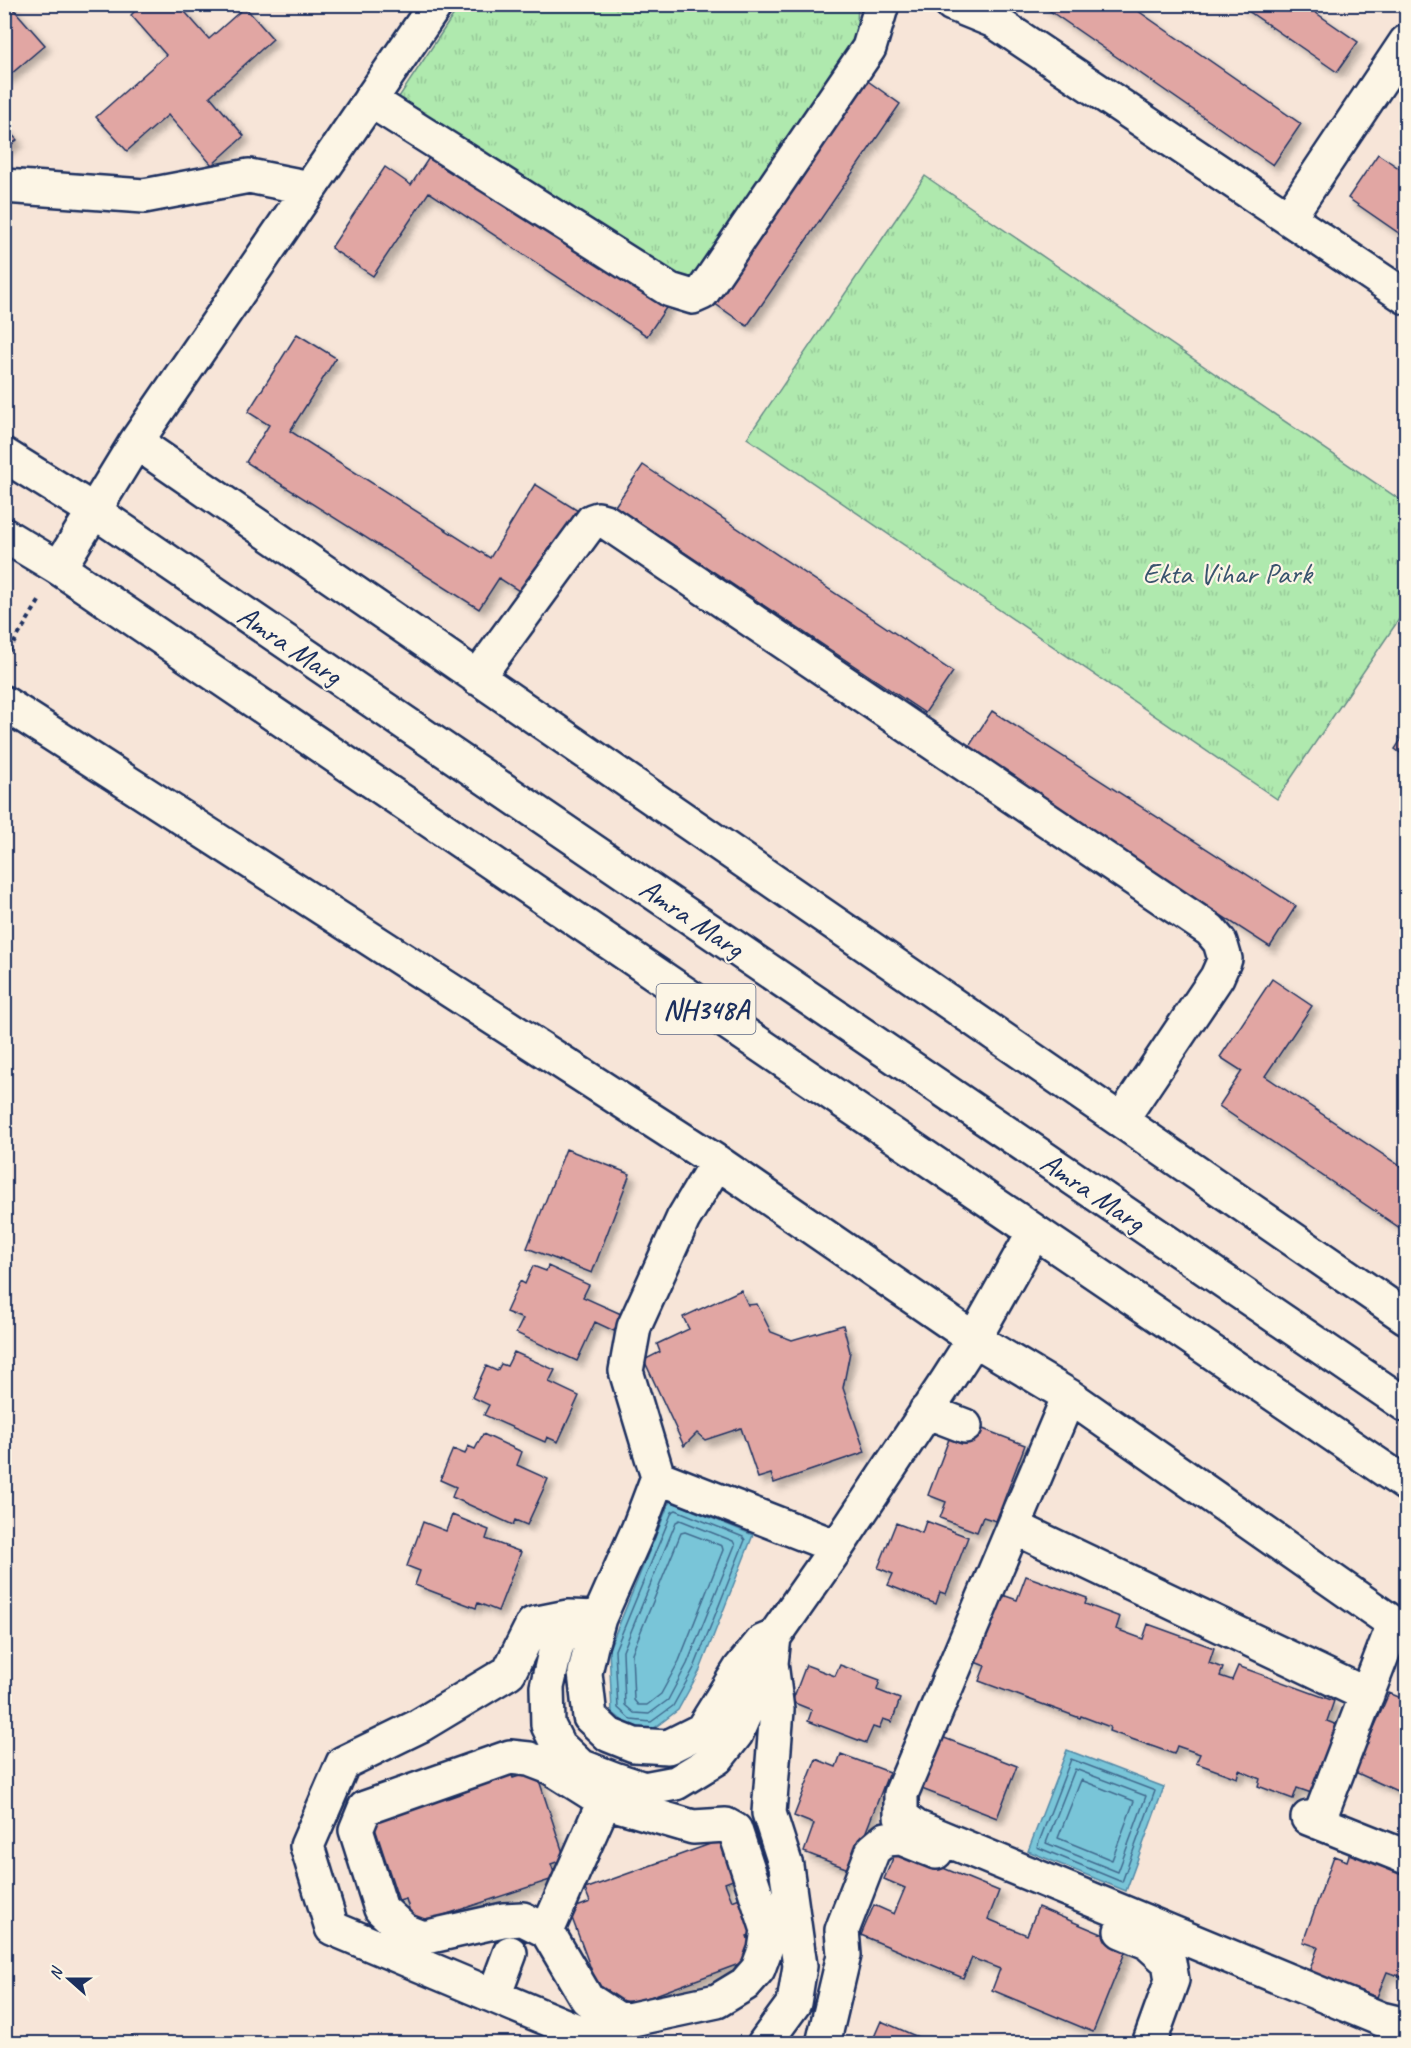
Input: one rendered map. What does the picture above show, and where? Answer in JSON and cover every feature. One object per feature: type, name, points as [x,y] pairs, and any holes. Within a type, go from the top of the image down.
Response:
[{"type":"main road","points":[[59,568],[136,442],[436,4]]},
{"type":"main road","points":[[370,100],[670,290],[693,297],[702,293],[868,48],[882,4]]},
{"type":"main road","points":[[952,4],[994,21],[1407,297]]},
{"type":"main road","points":[[1288,217],[1407,42]]},
{"type":"main road","points":[[4,186],[144,196],[249,176],[310,188]]},
{"type":"main road","points":[[136,442],[1407,1317]]},
{"type":"main road","name":"Amra Marg","points":[[4,455],[94,511],[1407,1405]]},
{"type":"main road","points":[[477,678],[592,521],[598,519],[605,521],[1210,930],[1220,942],[1225,959],[1217,977],[1121,1120]]},
{"type":"main road","name":"NH348A","points":[[4,535],[59,568],[1406,1484]]},
{"type":"main road","points":[[4,703],[717,1162],[974,1339],[1069,1396],[1400,1628],[1367,1695],[1313,1820],[1407,1857]]},
{"type":"main road","points":[[717,1162],[682,1219],[633,1327],[626,1371],[657,1477],[638,1530],[584,1618],[556,1648],[547,1687],[548,1725],[558,1745],[609,1790],[644,1789],[676,1783],[717,1758],[736,1734],[773,1650],[837,1547],[974,1339],[1034,1232]]},
{"type":"main road","points":[[1069,1396],[901,1794],[901,1816],[927,1832],[1381,2019],[1407,2025]]},
{"type":"main road","points":[[926,1411],[964,1426]]},
{"type":"main road","points":[[657,1477],[837,1547]]},
{"type":"main road","points":[[1014,1527],[1367,1695]]},
{"type":"main road","points":[[584,1618],[585,1673],[590,1717],[609,1736],[634,1745],[668,1747],[702,1730],[740,1669],[762,1642],[773,1650]]},
{"type":"main road","points":[[584,1618],[533,1624],[509,1672],[419,1726],[343,1763],[307,1846],[332,1928],[608,2043]]},
{"type":"main road","points":[[764,2043],[794,2003],[800,1966],[786,1866],[769,1813],[777,1710],[773,1650]]},
{"type":"main road","points":[[510,1757],[529,1760],[609,1790],[693,1827],[726,1825],[735,1830],[768,1930],[765,1950],[758,1969],[746,1984],[717,2001],[628,2020],[616,2018],[587,1999],[547,1931],[523,1919],[503,1920],[423,1938],[405,1931],[381,1909],[356,1830],[365,1808],[510,1757]]},
{"type":"main road","points":[[547,1931],[609,1790]]},
{"type":"main road","points":[[823,2043],[844,1955],[842,1930],[873,1850],[886,1839],[901,1838],[1147,1942],[1169,1962],[1172,1980],[1149,2043]]},
{"type":"main road","points":[[494,1996],[510,1953]]},
{"type":"path","points":[[4,659],[59,568]]},
{"type":"green space","points":[[460,5],[858,5],[856,40],[692,287],[395,103]]},
{"type":"green space","name":"Ekta Vihar Park","points":[[925,176],[1406,504],[1406,609],[1277,799],[747,438]]},
{"type":"water","points":[[670,1501],[753,1535],[700,1670],[678,1710],[653,1729],[629,1726],[612,1712],[609,1649]]},
{"type":"water","points":[[1067,1750],[1164,1787],[1126,1891],[1028,1851]]},
{"type":"building","points":[[9,4],[45,45],[4,80],[4,5]]},
{"type":"building","points":[[142,4],[178,4],[209,39],[245,7],[273,39],[210,96],[244,136],[212,165],[168,115],[127,151],[96,117],[166,55],[131,15]]},
{"type":"building","points":[[1040,4],[1128,4],[1301,124],[1273,165]]},
{"type":"building","points":[[1238,4],[1303,4],[1358,42],[1337,72]]},
{"type":"building","points":[[865,79],[900,104],[747,326],[711,301]]},
{"type":"building","points":[[4,126],[17,140],[4,151]]},
{"type":"building","points":[[436,147],[670,302],[647,336],[429,192],[373,276],[331,248],[385,167],[411,185]]},
{"type":"building","points":[[1378,154],[1406,173],[1406,238],[1348,198]]},
{"type":"building","points":[[297,334],[336,358],[290,431],[490,558],[535,484],[583,514],[530,598],[499,578],[479,609],[246,462],[269,425],[248,412]]},
{"type":"building","points":[[643,465],[953,672],[925,713],[615,506]]},
{"type":"building","points":[[992,711],[1296,906],[1270,947],[966,751]]},
{"type":"building","points":[[1406,732],[1406,757],[1395,749]]},
{"type":"building","points":[[1272,979],[1312,1006],[1265,1076],[1406,1170],[1406,1232],[1219,1106],[1242,1071],[1220,1057]]},
{"type":"building","points":[[566,1149],[630,1174],[592,1273],[527,1248]]},
{"type":"building","points":[[533,1266],[546,1271],[548,1266],[589,1285],[583,1297],[621,1314],[614,1331],[595,1322],[577,1361],[516,1333],[523,1319],[506,1312],[520,1281],[525,1284]]},
{"type":"building","points":[[741,1290],[748,1305],[757,1304],[771,1332],[792,1340],[843,1325],[850,1352],[843,1388],[865,1452],[774,1483],[771,1474],[758,1478],[741,1428],[705,1440],[697,1433],[684,1446],[644,1360],[660,1352],[657,1344],[689,1329],[683,1317]]},
{"type":"building","points":[[514,1352],[555,1370],[549,1382],[579,1396],[558,1442],[547,1437],[545,1442],[484,1415],[489,1405],[472,1397],[486,1366],[497,1371],[501,1364],[507,1366]]},
{"type":"building","points":[[975,1426],[1025,1445],[996,1521],[983,1517],[977,1532],[940,1518],[946,1502],[928,1495],[952,1431]]},
{"type":"building","points":[[483,1434],[522,1452],[517,1465],[548,1479],[527,1525],[515,1520],[513,1525],[452,1497],[456,1487],[440,1480],[453,1449],[465,1454],[468,1446],[475,1449]]},
{"type":"building","points":[[452,1515],[489,1530],[486,1539],[521,1552],[498,1611],[478,1603],[476,1608],[415,1585],[420,1571],[407,1566],[423,1522],[446,1531]]},
{"type":"building","points":[[926,1521],[968,1537],[946,1594],[940,1592],[936,1604],[888,1585],[893,1574],[878,1568],[896,1523],[922,1533]]},
{"type":"building","points":[[1026,1576],[1087,1598],[1085,1604],[1120,1617],[1116,1629],[1143,1639],[1148,1624],[1214,1648],[1209,1663],[1223,1668],[1220,1676],[1232,1680],[1238,1666],[1334,1701],[1327,1721],[1342,1727],[1317,1795],[1297,1788],[1293,1799],[1258,1786],[1260,1779],[1239,1770],[1237,1778],[1196,1763],[1200,1754],[1177,1746],[1174,1754],[1109,1731],[1110,1727],[1081,1716],[1080,1718],[979,1681],[985,1666],[972,1661],[997,1593],[1017,1600]]},
{"type":"building","points":[[806,1665],[835,1676],[840,1665],[880,1680],[877,1690],[900,1699],[892,1722],[883,1719],[879,1729],[873,1727],[866,1743],[808,1721],[812,1710],[792,1702]]},
{"type":"building","points":[[1389,1693],[1406,1700],[1406,1795],[1355,1772]]},
{"type":"building","points":[[934,1734],[1017,1766],[997,1818],[914,1786]]},
{"type":"building","points":[[841,1754],[889,1772],[851,1870],[804,1852],[814,1824],[794,1816],[816,1759],[836,1767]]},
{"type":"building","points":[[510,1770],[513,1778],[536,1771],[565,1859],[551,1864],[556,1878],[414,1925],[406,1899],[399,1901],[371,1816]]},
{"type":"building","points":[[724,1829],[741,1877],[725,1883],[732,1901],[747,1895],[760,1931],[747,1936],[755,1958],[615,2010],[608,1990],[600,1993],[569,1910],[590,1902],[585,1889],[713,1843],[710,1834]]},
{"type":"building","points":[[1353,1843],[1406,1862],[1406,1961],[1401,1977],[1387,1972],[1377,1997],[1309,1972],[1318,1947],[1303,1942],[1334,1856],[1347,1861]]},
{"type":"building","points":[[897,1849],[999,1891],[988,1919],[1027,1935],[1038,1907],[1128,1945],[1093,2032],[992,1990],[1000,1969],[972,1958],[963,1978],[861,1935],[874,1905],[894,1914],[905,1888],[884,1879]]},
{"type":"building","points":[[881,2021],[934,2044],[871,2044]]}]
